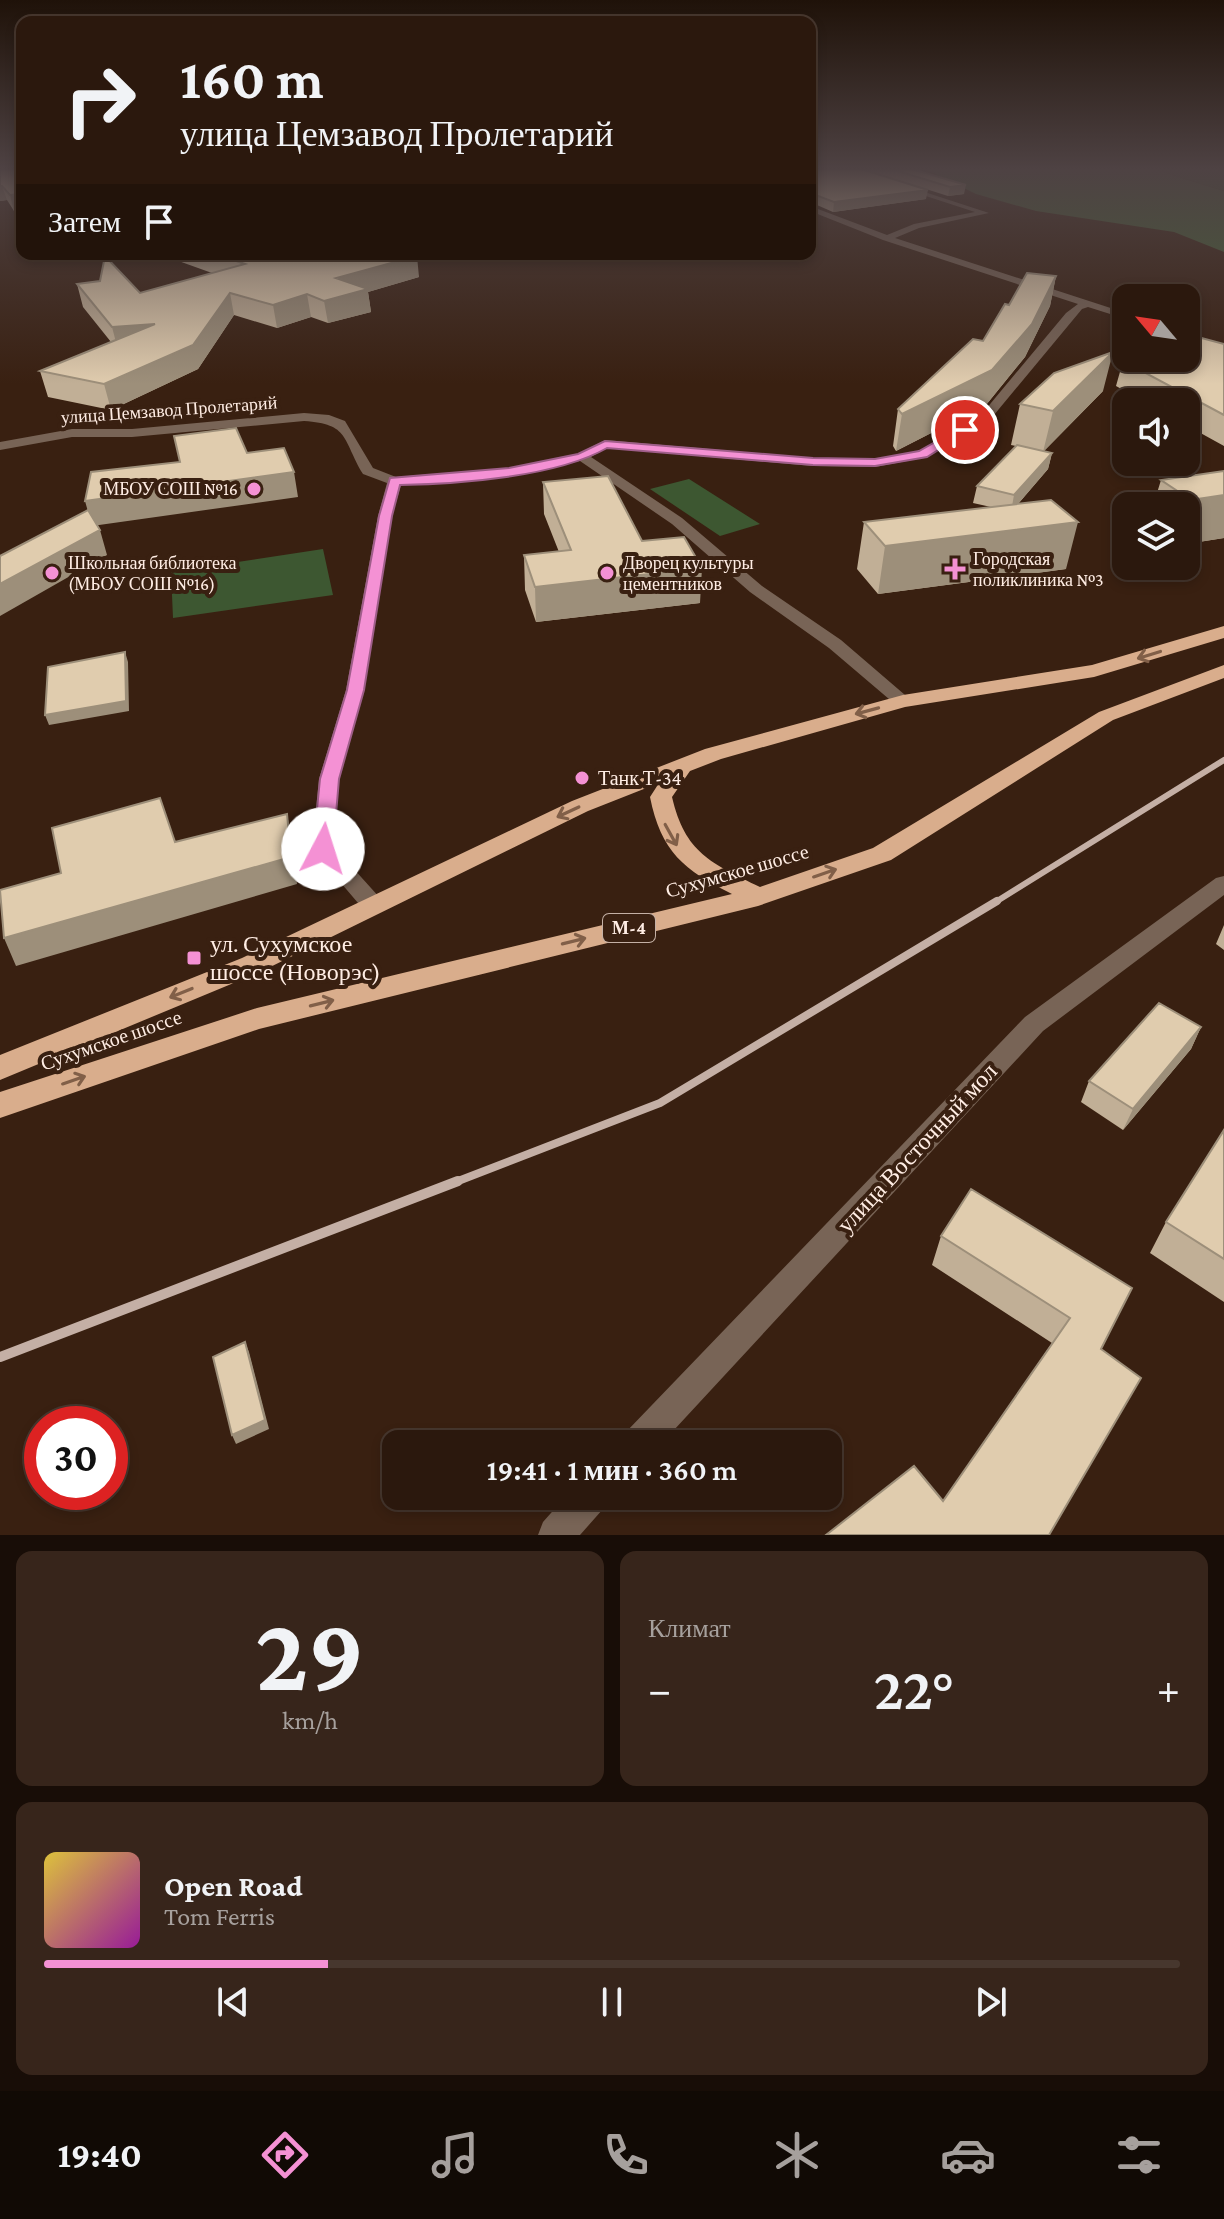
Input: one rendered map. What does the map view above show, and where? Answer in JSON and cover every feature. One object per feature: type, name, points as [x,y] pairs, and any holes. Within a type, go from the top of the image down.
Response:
[{"type":"highway","name":"Сухумское шоссе","points":[[0,1068],[251,965],[580,806],[713,754],[903,701],[1094,671],[1224,632]]},
{"type":"highway","name":"Сухумское шоссе","points":[[0,1105],[257,1019],[758,897],[882,854],[1106,716],[1224,671]]},
{"type":"highway","points":[[682,766],[661,797],[665,823],[681,853],[758,897]]},
{"type":"street","points":[[894,241],[1112,312]]},
{"type":"street","points":[[372,904],[323,849],[329,779],[355,690],[385,516],[395,481],[429,481],[509,472],[582,457],[605,444],[813,462],[875,463],[923,454],[985,418],[1070,315],[1087,304]]},
{"type":"street","points":[[1200,342],[1224,351]]},
{"type":"street","name":"улица Цемзавод Пролетарий","points":[[0,446],[72,433],[168,431],[304,417],[329,419],[341,424],[368,471],[395,481]]},
{"type":"street","points":[[582,457],[677,521],[756,589],[835,644],[903,701]]},
{"type":"street","name":"улица Восточный мол","points":[[651,1430],[1034,1024],[1224,884]]},
{"type":"street","points":[[556,1535],[578,1510]]},
{"type":"green space","points":[[1196,241],[1224,241],[1224,252]]},
{"type":"green space","points":[[689,479],[760,524],[720,536],[650,489]]},
{"type":"green space","points":[[323,549],[333,595],[173,618],[171,572]]},
{"type":"building","points":[[104,260],[109,260],[140,293],[245,264],[233,260],[402,260],[336,278],[368,289],[324,301],[307,294],[273,305],[230,293],[193,345],[104,384],[40,371],[155,324],[112,327],[77,284],[100,281]]},
{"type":"building","points":[[1027,273],[1056,276],[1032,324],[992,370],[902,414],[898,409],[973,339],[983,341]]},
{"type":"building","points":[[1200,338],[1224,344],[1224,415],[1200,402],[1200,388],[1174,388],[1144,372],[1200,372]]},
{"type":"building","points":[[1112,352],[1053,411],[1020,404],[1054,373]]},
{"type":"building","points":[[236,428],[247,453],[284,448],[294,472],[85,501],[91,472],[180,462],[174,436]]},
{"type":"building","points":[[1017,445],[1052,453],[1014,495],[977,486]]},
{"type":"building","points":[[1224,471],[1224,495],[1200,499],[1200,492],[1179,492],[1161,480],[1200,476]]},
{"type":"building","points":[[608,476],[642,541],[684,537],[702,568],[535,587],[524,555],[571,550],[543,482]]},
{"type":"building","points":[[1051,500],[1078,522],[885,546],[864,522]]},
{"type":"building","points":[[88,510],[100,530],[0,584],[0,556]]},
{"type":"building","points":[[125,652],[126,701],[45,715],[48,667]]},
{"type":"building","points":[[160,798],[175,842],[287,814],[291,857],[4,938],[0,890],[61,873],[52,828]]},
{"type":"building","points":[[1159,1003],[1201,1027],[1133,1109],[1089,1081]]},
{"type":"building","points":[[1224,1130],[1224,1259],[1166,1222]]},
{"type":"building","points":[[971,1189],[1132,1288],[1101,1349],[1141,1378],[1049,1535],[826,1535],[914,1466],[943,1501],[1070,1318],[941,1236]]},
{"type":"building","points":[[245,1342],[265,1420],[232,1435],[213,1357]]},
{"type":"railway","points":[[994,903],[1224,760]]},
{"type":"railway","points":[[453,1183],[660,1103],[997,901]]},
{"type":"railway","points":[[0,1357],[458,1181]]},
{"type":"place","name":"МБОУ СОШ №16","points":[[254,489]]},
{"type":"place","name":"Городская поликлиника №3","points":[[955,569]]},
{"type":"place","name":"Школьная библиотека (МБОУ СОШ №16)","points":[[52,573]]},
{"type":"place","name":"Дворец культуры цементников","points":[[607,573]]},
{"type":"place","name":"Танк Т-34","points":[[582,778]]},
{"type":"place","name":"ул. Сухумское шоссе (Новорэс)","points":[[194,958]]},
{"type":"route","points":[[323,849],[329,779],[355,690],[385,516],[395,481],[429,481],[509,472],[582,457],[605,444],[813,462],[875,463],[923,454],[965,430]]}]
